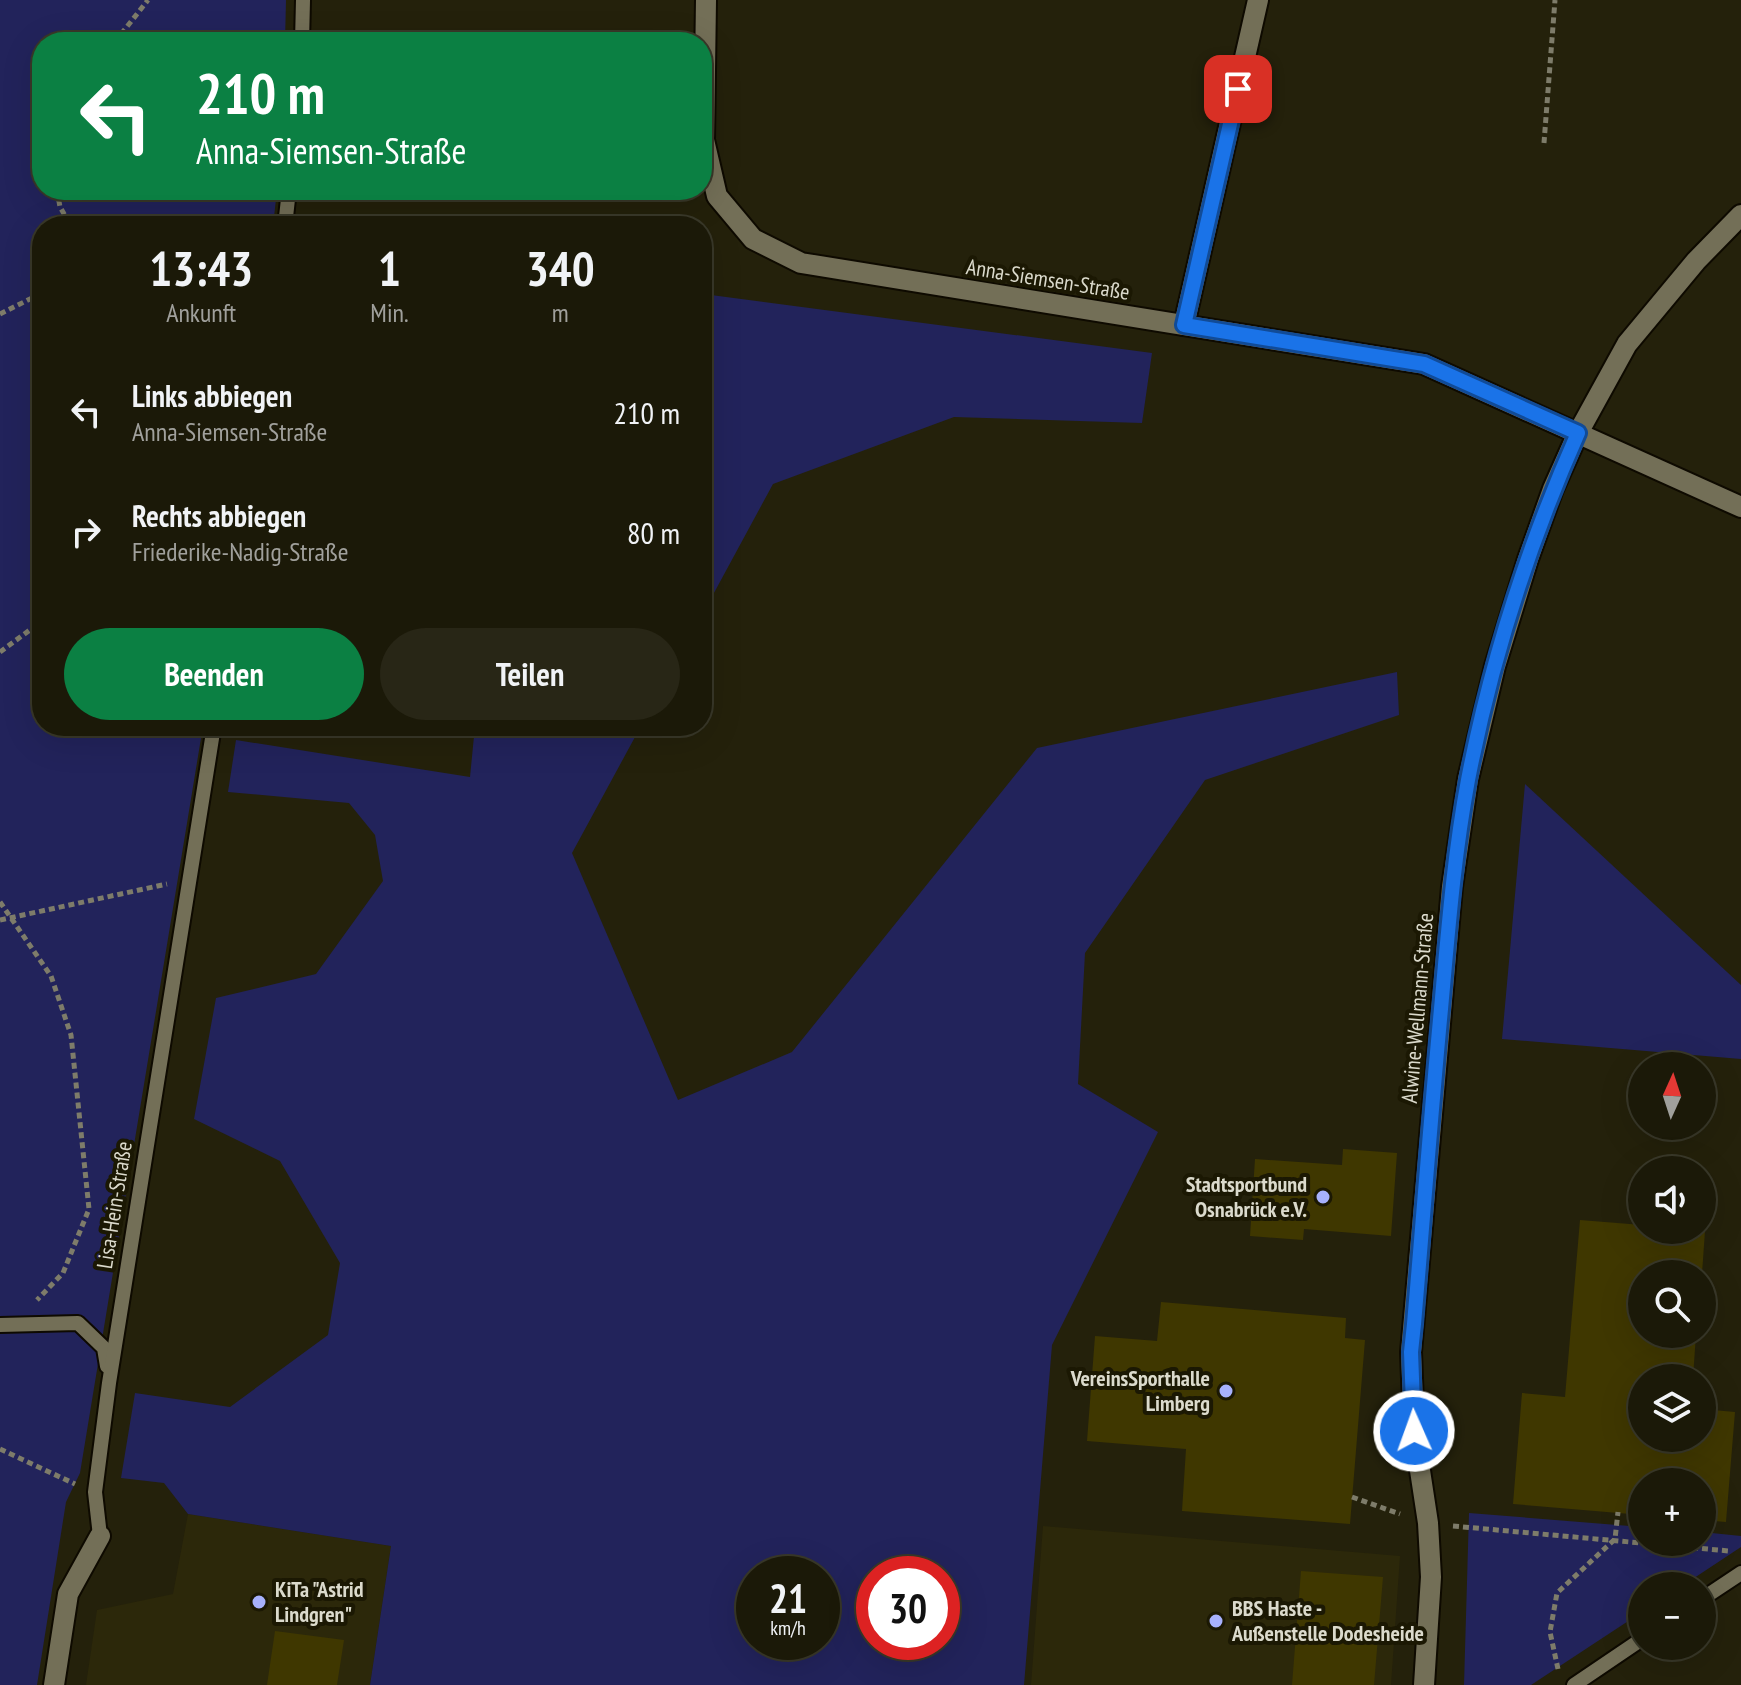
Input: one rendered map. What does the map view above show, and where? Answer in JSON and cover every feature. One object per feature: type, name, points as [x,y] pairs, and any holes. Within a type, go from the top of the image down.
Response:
[{"type":"street","name":"Anna-Siemsen-Straße","points":[[706,0],[706,32]]},
{"type":"street","points":[[1184,325],[1258,0]]},
{"type":"street","name":"Anna-Siemsen-Straße","points":[[712,174],[717,196],[753,239],[801,263],[1424,364],[1741,507]]},
{"type":"street","name":"Alwine-Wellmann-Straße","points":[[1424,1685],[1431,1577],[1428,1523],[1414,1431],[1411,1352],[1452,887],[1468,779],[1495,666],[1553,489],[1578,433],[1627,344],[1696,261],[1741,215]]},
{"type":"street","name":"Lisa-Hein-Straße","points":[[54,1685],[68,1594],[100,1536]]},
{"type":"lane","points":[[302,32],[303,0]]},
{"type":"lane","name":"Lisa-Hein-Straße","points":[[100,1536],[95,1492],[109,1383],[212,736]]},
{"type":"lane","points":[[7,1325],[78,1323],[104,1348],[109,1383]]},
{"type":"lane","points":[[1716,1590],[1741,1573]]},
{"type":"lane","points":[[1574,1685],[1628,1648]]},
{"type":"path","points":[[123,32],[148,0]]},
{"type":"path","points":[[1544,143],[1555,0]]},
{"type":"path","points":[[0,314],[32,298]]},
{"type":"path","points":[[0,652],[32,628]]},
{"type":"path","points":[[0,920],[190,880]]},
{"type":"path","points":[[0,902],[51,976],[71,1035],[89,1209],[63,1273],[7,1325]]},
{"type":"path","points":[[0,1449],[95,1492]]},
{"type":"path","points":[[1352,1497],[1428,1523],[1741,1553]]},
{"type":"path","points":[[1559,1672],[1550,1632],[1557,1593],[1615,1539],[1618,1512]]},
{"type":"shaded area","points":[[0,0],[286,0],[285,32],[32,32],[32,200],[276,200],[274,216],[32,216],[32,736],[201,736],[80,1473],[66,1502],[37,1685],[0,1685]]},
{"type":"shaded area","points":[[712,295],[1152,353],[1142,423],[954,417],[773,484],[712,597]]},
{"type":"shaded area","points":[[1397,672],[1399,715],[1205,780],[1085,953],[1078,1084],[1158,1132],[1052,1345],[1024,1685],[370,1685],[391,1546],[188,1514],[164,1483],[121,1478],[135,1393],[230,1407],[328,1335],[340,1263],[280,1161],[194,1119],[216,998],[316,974],[383,881],[375,835],[349,803],[228,792],[236,740],[470,777],[474,736],[636,736],[572,853],[678,1100],[792,1052],[1037,748]]},
{"type":"shaded area","points":[[1525,784],[1741,985],[1741,1059],[1716,1057],[1716,1052],[1657,1052],[1502,1039]]},
{"type":"shaded area","points":[[1469,1513],[1628,1526],[1628,1556],[1716,1556],[1716,1533],[1741,1536],[1741,1547],[1703,1572],[1628,1572],[1628,1621],[1531,1685],[1464,1685]]},
{"type":"shaded area","name":"KiTa \"Astrid Lindgren\"","points":[[188,1514],[391,1546],[370,1685],[86,1685],[97,1610],[173,1594]]},
{"type":"shaded area","name":"BBS Haste - Außenstelle Dodesheide","points":[[1043,1526],[1400,1556],[1391,1685],[1031,1685]]},
{"type":"building","points":[[1343,1149],[1397,1153],[1391,1236],[1304,1229],[1303,1240],[1250,1236],[1255,1159],[1342,1165]]},
{"type":"building","points":[[1580,1220],[1628,1224],[1628,1244],[1704,1244],[1703,1260],[1628,1260],[1628,1348],[1695,1348],[1694,1364],[1628,1364],[1628,1452],[1716,1452],[1716,1410],[1735,1412],[1726,1522],[1716,1521],[1716,1468],[1628,1468],[1628,1514],[1513,1504],[1522,1393],[1565,1397]]},
{"type":"building","name":"VereinsSporthalle Limberg","points":[[1161,1302],[1346,1318],[1345,1338],[1365,1340],[1350,1524],[1182,1511],[1186,1449],[1087,1441],[1095,1336],[1157,1341]]},
{"type":"building","points":[[1301,1571],[1383,1577],[1374,1685],[1292,1685]]},
{"type":"building","points":[[275,1631],[344,1640],[337,1685],[267,1685]]},
{"type":"place","name":"Stadtsportbund Osnabrück e.V.","points":[[1323,1197]]},
{"type":"place","name":"VereinsSporthalle Limberg","points":[[1226,1391]]},
{"type":"place","name":"KiTa \"Astrid Lindgren\"","points":[[259,1602]]},
{"type":"place","name":"BBS Haste - Außenstelle Dodesheide","points":[[1216,1621]]},
{"type":"route","points":[[1238,89],[1184,325],[1424,364],[1578,433],[1553,489],[1528,559],[1495,666],[1468,779],[1452,887],[1411,1352],[1414,1431]]}]
